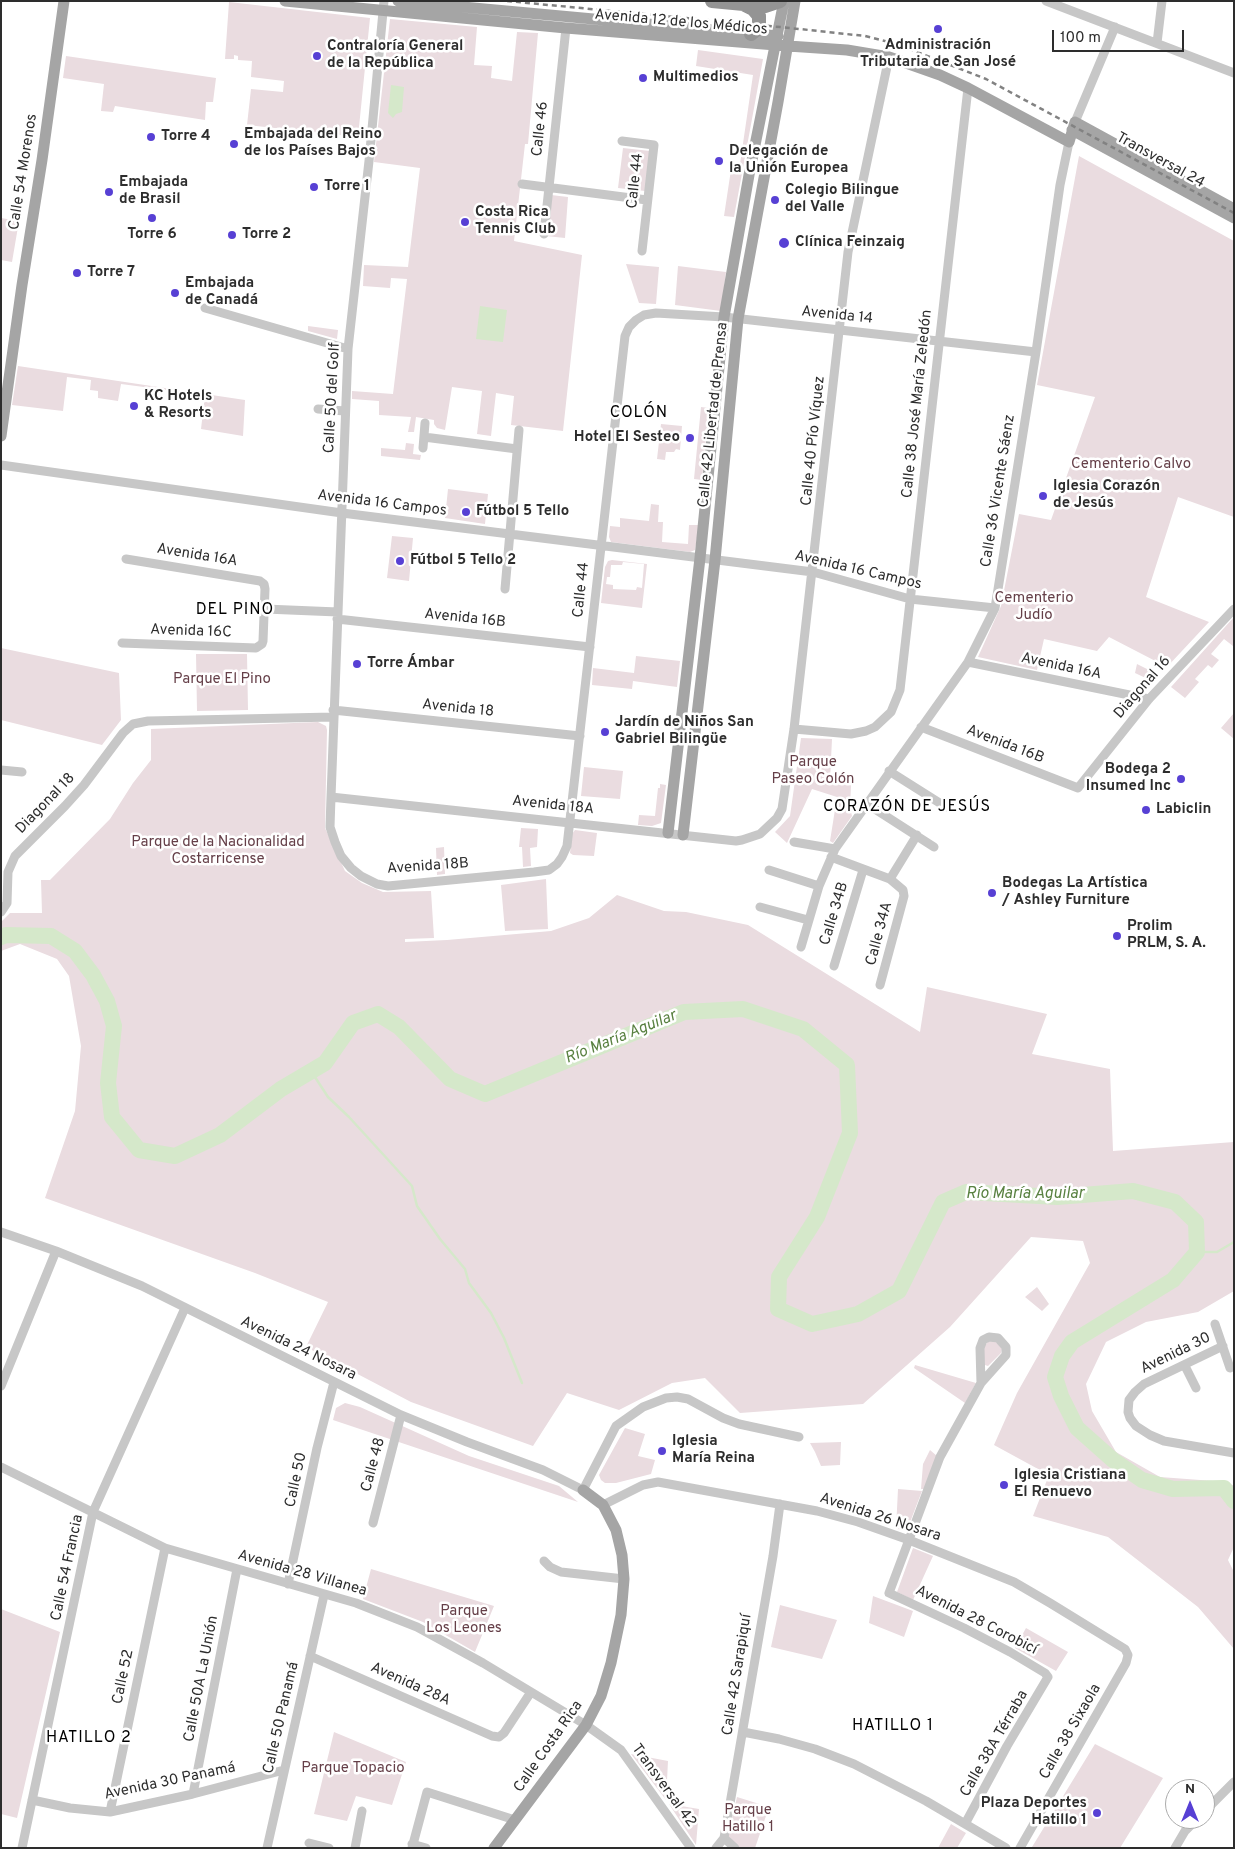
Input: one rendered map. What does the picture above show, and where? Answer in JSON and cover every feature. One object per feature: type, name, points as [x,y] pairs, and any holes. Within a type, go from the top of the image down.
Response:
[{"type":"highway","points":[[712,1],[768,6],[780,1]]},
{"type":"highway","points":[[744,4],[753,9],[759,16],[759,25],[751,34]]},
{"type":"main road","name":"Calle 54 Morenos","points":[[1,436],[20,294],[42,160],[64,1]]},
{"type":"main road","name":"Avenida 12 de los Médicos","points":[[285,1],[384,6],[566,28],[781,43],[847,50],[889,57],[940,75],[968,88],[1069,142]]},
{"type":"main road","name":"Avenida 12 de los Médicos","points":[[398,1],[751,34],[781,43]]},
{"type":"main road","name":"Calle 42 Libertad de Prensa","points":[[683,835],[715,560],[738,319],[781,43],[784,1]]},
{"type":"main road","name":"Calle 42 Libertad de Prensa","points":[[668,833],[700,558],[724,318],[749,175],[781,43],[795,1]]},
{"type":"main road","name":"Calle 36 Vicente Sáenz","points":[[1069,142],[1074,126]]},
{"type":"main road","name":"Transversal 24","points":[[1074,126],[1234,209]]},
{"type":"main road","name":"Transversal 24","points":[[1074,126],[1234,218]]},
{"type":"main road","name":"Calle Costa Rica","points":[[494,1848],[586,1724],[601,1696],[611,1663],[621,1615],[624,1579],[622,1555],[616,1530],[603,1505],[584,1490]]},
{"type":"street","points":[[1046,1],[1234,73]]},
{"type":"street","points":[[1157,44],[1162,1]]},
{"type":"street","name":"Calle 50 del Golf","points":[[330,797],[348,349],[384,6]]},
{"type":"street","name":"Calle 36 Vicente Sáenz","points":[[1074,126],[1115,27]]},
{"type":"street","name":"Calle 46","points":[[544,234],[566,28]]},
{"type":"street","name":"Calle 40 Pío Víquez","points":[[769,827],[782,809],[794,729],[841,330],[848,252],[889,57]]},
{"type":"street","name":"Calle 38 José María Zeledón","points":[[794,729],[851,734],[866,731],[891,712],[900,690],[968,88]]},
{"type":"street","name":"Calle 44","points":[[622,141],[654,145],[642,251]]},
{"type":"street","name":"Calle 36 Vicente Sáenz","points":[[800,947],[819,886],[833,853],[889,771],[968,662],[995,608],[1036,352],[1060,185],[1069,142]]},
{"type":"street","points":[[522,184],[647,200]]},
{"type":"street","points":[[205,308],[348,349]]},
{"type":"street","name":"Avenida 14","points":[[636,320],[644,315],[656,313],[738,319],[1036,352]]},
{"type":"street","name":"Calle 44","points":[[557,864],[567,846],[625,336],[629,327],[636,320]]},
{"type":"street","points":[[318,409],[345,411]]},
{"type":"street","points":[[423,448],[425,423]]},
{"type":"street","points":[[505,589],[518,430]]},
{"type":"street","points":[[424,437],[517,449]]},
{"type":"street","name":"Avenida 16 Campos","points":[[1,465],[342,513],[813,572],[910,599],[995,608]]},
{"type":"street","name":"Avenida 16A","points":[[126,559],[257,579],[264,584],[265,610]]},
{"type":"street","name":"Diagonal 16","points":[[1078,788],[1149,699],[1234,609]]},
{"type":"street","name":"Avenida 16B","points":[[265,610],[337,615],[590,647]]},
{"type":"street","name":"Avenida 16C","points":[[122,643],[259,646],[263,641],[265,610]]},
{"type":"street","name":"Avenida 16A","points":[[968,662],[1149,699]]},
{"type":"street","name":"Avenida 18","points":[[133,724],[148,721],[333,713],[580,736]]},
{"type":"street","name":"Diagonal 18","points":[[1,912],[7,903],[8,872],[15,856],[65,806],[123,733],[133,724]]},
{"type":"street","name":"Avenida 16B","points":[[921,727],[1078,788]]},
{"type":"street","points":[[1,770],[22,772]]},
{"type":"street","points":[[889,771],[946,806]]},
{"type":"street","name":"Avenida 18A","points":[[330,797],[742,840],[760,834],[769,827]]},
{"type":"street","name":"Avenida 18B","points":[[330,797],[330,827],[334,842],[341,856],[361,876],[377,884],[388,886],[534,872],[549,870],[557,864]]},
{"type":"street","points":[[867,804],[934,846]]},
{"type":"street","points":[[794,842],[833,853],[863,870],[890,879],[916,835]]},
{"type":"street","points":[[769,870],[819,886]]},
{"type":"street","name":"Calle 34B","points":[[834,966],[863,870]]},
{"type":"street","name":"Calle 34A","points":[[880,985],[904,896],[903,890],[890,879]]},
{"type":"street","points":[[760,907],[808,920]]},
{"type":"street","name":"Avenida 24 Nosara","points":[[1,1232],[56,1251],[142,1286],[401,1415],[543,1470],[584,1490]]},
{"type":"street","points":[[1,1386],[56,1251]]},
{"type":"street","name":"Calle 54 Francia","points":[[22,1848],[93,1512],[185,1308]]},
{"type":"street","points":[[1215,1324],[1230,1368]]},
{"type":"street","points":[[909,1540],[940,1457],[981,1383],[1006,1355],[1006,1348],[998,1338],[989,1337],[983,1340],[980,1348],[981,1383]]},
{"type":"street","name":"Avenida 30","points":[[1223,1346],[1185,1366],[1144,1384],[1129,1400],[1128,1412],[1136,1426],[1164,1441],[1234,1453]]},
{"type":"street","points":[[1185,1366],[1196,1388]]},
{"type":"street","name":"Calle 50","points":[[288,1584],[334,1382]]},
{"type":"street","points":[[584,1490],[616,1426],[643,1407],[666,1398],[688,1399],[738,1424],[799,1437]]},
{"type":"street","name":"Calle 48","points":[[373,1523],[401,1415]]},
{"type":"street","name":"Avenida 28 Villanea","points":[[1,1467],[165,1548],[356,1603],[417,1627],[483,1663],[586,1724]]},
{"type":"street","name":"Avenida 26 Nosara","points":[[603,1505],[632,1489],[658,1482],[817,1510],[909,1540],[1014,1582],[1124,1649],[1128,1655]]},
{"type":"street","name":"Calle 42 Sarapiquí","points":[[716,1848],[724,1838],[780,1504]]},
{"type":"street","name":"Avenida 28 Corobicí","points":[[909,1540],[889,1593],[1010,1652],[1045,1673],[1048,1677]]},
{"type":"street","name":"Calle 52","points":[[110,1812],[165,1548]]},
{"type":"street","points":[[544,1561],[550,1567],[561,1572],[624,1579]]},
{"type":"street","name":"Calle 50A La Unión","points":[[192,1794],[237,1569]]},
{"type":"street","name":"Calle 50 Panamá","points":[[267,1848],[324,1595]]},
{"type":"street","name":"Calle 38 Sixaola","points":[[1020,1848],[1117,1680],[1128,1655]]},
{"type":"street","name":"Avenida 28A","points":[[310,1656],[492,1736],[499,1737],[504,1733],[531,1692]]},
{"type":"street","name":"Calle 38A Térraba","points":[[965,1824],[1007,1746],[1048,1677]]},
{"type":"street","name":"Transversal 42","points":[[586,1724],[621,1750],[630,1760],[691,1848]]},
{"type":"street","points":[[743,1732],[815,1749],[854,1764],[912,1793],[1006,1848]]},
{"type":"street","name":"Avenida 30 Panamá","points":[[32,1800],[70,1808],[110,1812],[192,1794],[284,1770]]},
{"type":"street","points":[[1215,1801],[1234,1782]]},
{"type":"street","points":[[426,1848],[412,1846],[427,1792],[515,1820]]},
{"type":"street","points":[[355,1848],[362,1811]]},
{"type":"street","points":[[1175,1848],[1187,1829]]},
{"type":"street","points":[[724,1838],[735,1848]]},
{"type":"street","points":[[309,1843],[329,1848]]},
{"type":"green space","points":[[229,2],[370,18],[358,137],[247,125],[251,89],[283,92],[284,81],[251,77],[252,61],[238,60],[238,56],[234,55],[234,59],[225,59]]},
{"type":"green space","name":"Costa Rica Tennis Club","points":[[390,19],[477,27],[474,65],[492,66],[491,78],[512,81],[517,32],[538,33],[528,144],[525,144],[514,241],[582,255],[563,431],[511,425],[514,396],[496,393],[491,436],[477,434],[482,391],[452,387],[445,430],[437,428],[434,420],[416,417],[414,432],[408,432],[411,417],[379,415],[379,401],[352,399],[352,391],[393,394],[407,279],[391,278],[390,288],[363,286],[364,265],[408,267],[420,168],[374,162]]},
{"type":"green space","points":[[698,50],[763,59],[734,217],[724,216],[732,163],[740,164],[753,75],[696,66]]},
{"type":"green space","points":[[66,56],[216,78],[213,102],[206,102],[205,120],[115,106],[113,112],[101,111],[104,84],[63,78]]},
{"type":"green space","points":[[623,148],[650,151],[645,191],[618,188]]},
{"type":"green space","points":[[1079,156],[1234,241],[1234,517],[1178,497],[1146,597],[1209,622],[1167,667],[1109,637],[1097,651],[1044,639],[1037,670],[978,657],[1001,606],[1019,514],[1051,520],[1095,397],[1037,385]]},
{"type":"green space","points":[[551,195],[568,197],[565,238],[546,236]]},
{"type":"green space","points":[[1,218],[19,221],[12,262],[1,260]]},
{"type":"green space","points":[[626,264],[659,267],[656,304],[639,303]]},
{"type":"green space","points":[[678,266],[726,272],[721,311],[675,305]]},
{"type":"green space","points":[[308,326],[338,330],[337,339],[308,331]]},
{"type":"green space","points":[[18,366],[245,400],[243,436],[201,429],[205,395],[121,384],[118,401],[98,398],[98,391],[90,390],[91,380],[67,377],[63,411],[12,405]]},
{"type":"green space","points":[[701,407],[709,408],[702,480],[694,479]]},
{"type":"green space","points":[[661,424],[682,426],[680,450],[676,449],[674,452],[666,452],[665,460],[657,459]]},
{"type":"green space","points":[[406,443],[414,444],[413,454],[421,455],[420,460],[381,456],[381,448],[405,450]]},
{"type":"green space","name":"Fútbol 5 Tello","points":[[448,489],[488,494],[485,524],[445,518]]},
{"type":"green space","points":[[651,504],[659,505],[658,522],[663,522],[662,542],[688,544],[689,525],[699,525],[695,550],[690,552],[611,542],[609,537],[610,526],[620,527],[620,518],[649,521]]},
{"type":"green space","name":"Fútbol 5 Tello 2","points":[[392,536],[413,538],[409,581],[387,578]]},
{"type":"green space","points":[[612,560],[647,564],[642,608],[601,603],[605,567],[608,561]],"holes":[[[623,562],[644,564],[642,588],[637,587],[636,590],[613,589],[613,585],[606,584],[607,577],[610,577],[611,565],[622,565]]]},
{"type":"green space","points":[[1234,617],[1234,645],[1224,639],[1211,654],[1219,660],[1212,668],[1208,665],[1195,679],[1199,682],[1185,698],[1171,687]]},
{"type":"green space","points":[[1,648],[119,673],[121,720],[102,745],[1,720]]},
{"type":"green space","name":"Parque El Pino","points":[[196,654],[247,654],[248,710],[197,711]]},
{"type":"green space","points":[[636,656],[680,661],[677,687],[633,681],[632,689],[592,685],[593,668],[634,673]]},
{"type":"green space","points":[[1137,664],[1157,674],[1152,681],[1135,673]]},
{"type":"green space","points":[[1234,713],[1234,739],[1221,728]]},
{"type":"green space","name":"Parque de la Nacionalidad Costarricense","points":[[318,722],[326,726],[327,730],[325,828],[345,871],[362,883],[383,892],[431,891],[434,938],[405,939],[405,942],[551,931],[589,918],[617,895],[664,911],[686,912],[748,925],[920,1032],[927,987],[1047,1014],[1032,1054],[1110,1069],[1113,1151],[1234,1142],[1234,1291],[1198,1312],[1146,1322],[1106,1342],[1086,1384],[1092,1411],[1116,1452],[1160,1477],[1227,1482],[1234,1486],[1234,1547],[1228,1560],[1234,1572],[1234,1649],[1198,1607],[1108,1537],[1033,1516],[1049,1475],[994,1445],[1017,1393],[1090,1263],[1083,1241],[1031,1237],[950,1327],[863,1404],[740,1413],[705,1378],[672,1383],[619,1410],[567,1393],[533,1446],[411,1402],[306,1347],[328,1302],[255,1273],[45,1198],[75,1111],[81,1046],[69,976],[57,959],[20,944],[1,951],[1,922],[10,913],[42,913],[41,880],[50,880],[110,819],[133,783],[151,760],[151,729]]},
{"type":"green space","name":"Parque Paseo Colón","points":[[801,738],[832,739],[830,781],[846,782],[851,785],[850,808],[852,816],[833,843],[830,841],[837,797],[812,789],[787,843],[775,832],[790,816]]},
{"type":"green space","points":[[584,767],[623,771],[620,799],[581,796]]},
{"type":"green space","points":[[660,784],[666,785],[661,823],[652,826],[638,825],[639,815],[655,816]]},
{"type":"green space","points":[[521,828],[538,829],[537,847],[530,848],[531,866],[523,867],[522,847],[519,847]]},
{"type":"green space","points":[[575,830],[597,833],[594,856],[573,855],[570,853],[572,834]]},
{"type":"green space","points":[[444,847],[445,874],[437,875],[436,848]]},
{"type":"green space","points":[[546,879],[548,929],[505,931],[501,885]]},
{"type":"green space","points":[[1037,1287],[1049,1304],[1042,1311],[1025,1297]]},
{"type":"green space","points":[[990,1340],[997,1341],[1002,1349],[1001,1353],[988,1366],[985,1365],[983,1351],[985,1345]]},
{"type":"green space","points":[[915,1365],[976,1383],[965,1403],[914,1368]]},
{"type":"green space","points":[[345,1403],[360,1407],[469,1456],[559,1486],[578,1502],[333,1420],[336,1408]]},
{"type":"green space","points":[[625,1428],[645,1434],[638,1456],[655,1460],[651,1474],[616,1483],[605,1483],[599,1475]]},
{"type":"green space","points":[[841,1442],[840,1465],[821,1466],[810,1443]]},
{"type":"green space","points":[[930,1450],[937,1456],[924,1489],[921,1489],[923,1464]]},
{"type":"green space","points":[[898,1489],[922,1491],[907,1530],[896,1529]]},
{"type":"green space","points":[[913,1548],[933,1556],[913,1600],[897,1592]]},
{"type":"green space","name":"Parque Los Leones","points":[[371,1569],[494,1606],[475,1652],[423,1622],[363,1599]]},
{"type":"green space","points":[[873,1596],[913,1611],[904,1637],[869,1623]]},
{"type":"green space","points":[[780,1605],[837,1620],[822,1659],[771,1647]]},
{"type":"green space","points":[[1,1609],[60,1632],[17,1818],[1,1814]]},
{"type":"green space","points":[[1026,1628],[1068,1652],[1056,1671],[1015,1648]]},
{"type":"green space","name":"Parque Topacio","points":[[334,1732],[406,1762],[392,1805],[356,1796],[347,1821],[314,1814]]},
{"type":"green space","name":"Plaza Deportes Hatillo 1","points":[[1095,1744],[1163,1778],[1120,1848],[1032,1847]]},
{"type":"green space","points":[[631,1754],[668,1761],[666,1800]]},
{"type":"green space","name":"Parque Hatillo 1","points":[[737,1797],[769,1807],[755,1848],[740,1848],[728,1836]]},
{"type":"green space","points":[[669,1804],[699,1809],[696,1845]]},
{"type":"green space","points":[[951,1824],[966,1833],[957,1848],[938,1848]]},
{"type":"shaded area","points":[[391,85],[404,87],[402,112],[396,114],[393,118],[388,113]]},
{"type":"shaded area","points":[[480,306],[507,310],[503,342],[476,339]]},
{"type":"waterway","name":"Río María Aguilar","points":[[1,937],[6,935],[51,936],[75,951],[93,975],[107,1001],[114,1026],[108,1083],[112,1117],[139,1150],[175,1156],[220,1135],[281,1089],[325,1063],[353,1023],[378,1014],[399,1027],[450,1079],[485,1094],[684,1012],[743,1009],[803,1029],[847,1065],[850,1133],[817,1217],[779,1277],[778,1309],[812,1324],[858,1314],[899,1291],[943,1202],[966,1192],[1057,1197],[1133,1191],[1175,1202],[1196,1222],[1197,1252],[1173,1280],[1072,1342],[1062,1356],[1055,1377],[1061,1396],[1077,1428],[1113,1460],[1142,1480],[1173,1489],[1224,1488],[1234,1501]]},
{"type":"waterway","points":[[311,1071],[328,1097],[349,1117],[412,1186],[417,1206],[440,1239],[465,1269],[469,1283],[491,1313],[504,1338],[522,1383]]},
{"type":"waterway","points":[[1197,1252],[1217,1252],[1234,1242]]},
{"type":"railway","points":[[507,1],[865,36],[897,44],[986,79],[1234,213]]},
{"type":"place","name":"Administración Tributaria de San José","points":[[938,29]]},
{"type":"place","name":"Contraloría General de la República","points":[[317,56]]},
{"type":"place","name":"Multimedios","points":[[643,78]]},
{"type":"place","name":"Torre 4","points":[[151,137]]},
{"type":"place","name":"Embajada del Reino de los Países Bajos","points":[[234,144]]},
{"type":"place","name":"Delegación de la Unión Europea","points":[[719,161]]},
{"type":"place","name":"Torre 1","points":[[314,187]]},
{"type":"place","name":"Embajada de Brasil","points":[[109,192]]},
{"type":"place","name":"Colegio Bilingue del Valle","points":[[775,200]]},
{"type":"place","name":"Torre 6","points":[[152,218]]},
{"type":"place","name":"Costa Rica Tennis Club","points":[[465,222]]},
{"type":"place","name":"Torre 2","points":[[232,235]]},
{"type":"place","name":"Clínica Feinzaig","points":[[784,243]]},
{"type":"place","name":"Torre 7","points":[[77,273]]},
{"type":"place","name":"Embajada de Canadá","points":[[175,293]]},
{"type":"place","name":"KC Hotels & Resorts","points":[[134,406]]},
{"type":"place","name":"Hotel El Sesteo","points":[[690,438]]},
{"type":"place","name":"Iglesia Corazón de Jesús","points":[[1043,496]]},
{"type":"place","name":"Fútbol 5 Tello","points":[[466,512]]},
{"type":"place","name":"Fútbol 5 Tello 2","points":[[400,561]]},
{"type":"place","name":"Torre Ámbar","points":[[357,664]]},
{"type":"place","name":"Jardín de Niños San Gabriel Bilingüe","points":[[605,732]]},
{"type":"place","name":"Bodega 2 Insumed Inc","points":[[1181,779]]},
{"type":"place","name":"Labiclin","points":[[1146,810]]},
{"type":"place","name":"Bodegas La Artística / Ashley Furniture","points":[[992,893]]},
{"type":"place","name":"Prolim PRLM, S. A.","points":[[1117,936]]},
{"type":"place","name":"Iglesia María Reina","points":[[662,1451]]},
{"type":"place","name":"Iglesia Cristiana El Renuevo","points":[[1004,1485]]},
{"type":"place","name":"Plaza Deportes Hatillo 1","points":[[1097,1813]]},
{"type":"district","name":"COLÓN","points":[[639,414]]},
{"type":"district","name":"DEL PINO","points":[[235,611]]},
{"type":"district","name":"CORAZÓN DE JESÚS","points":[[907,808]]},
{"type":"district","name":"HATILLO 1","points":[[893,1727]]},
{"type":"district","name":"HATILLO 2","points":[[89,1739]]},
{"type":"park label","name":"Cementerio Calvo","points":[[1131,465]]},
{"type":"park label","name":"Cementerio Judío","points":[[1034,608]]}]
